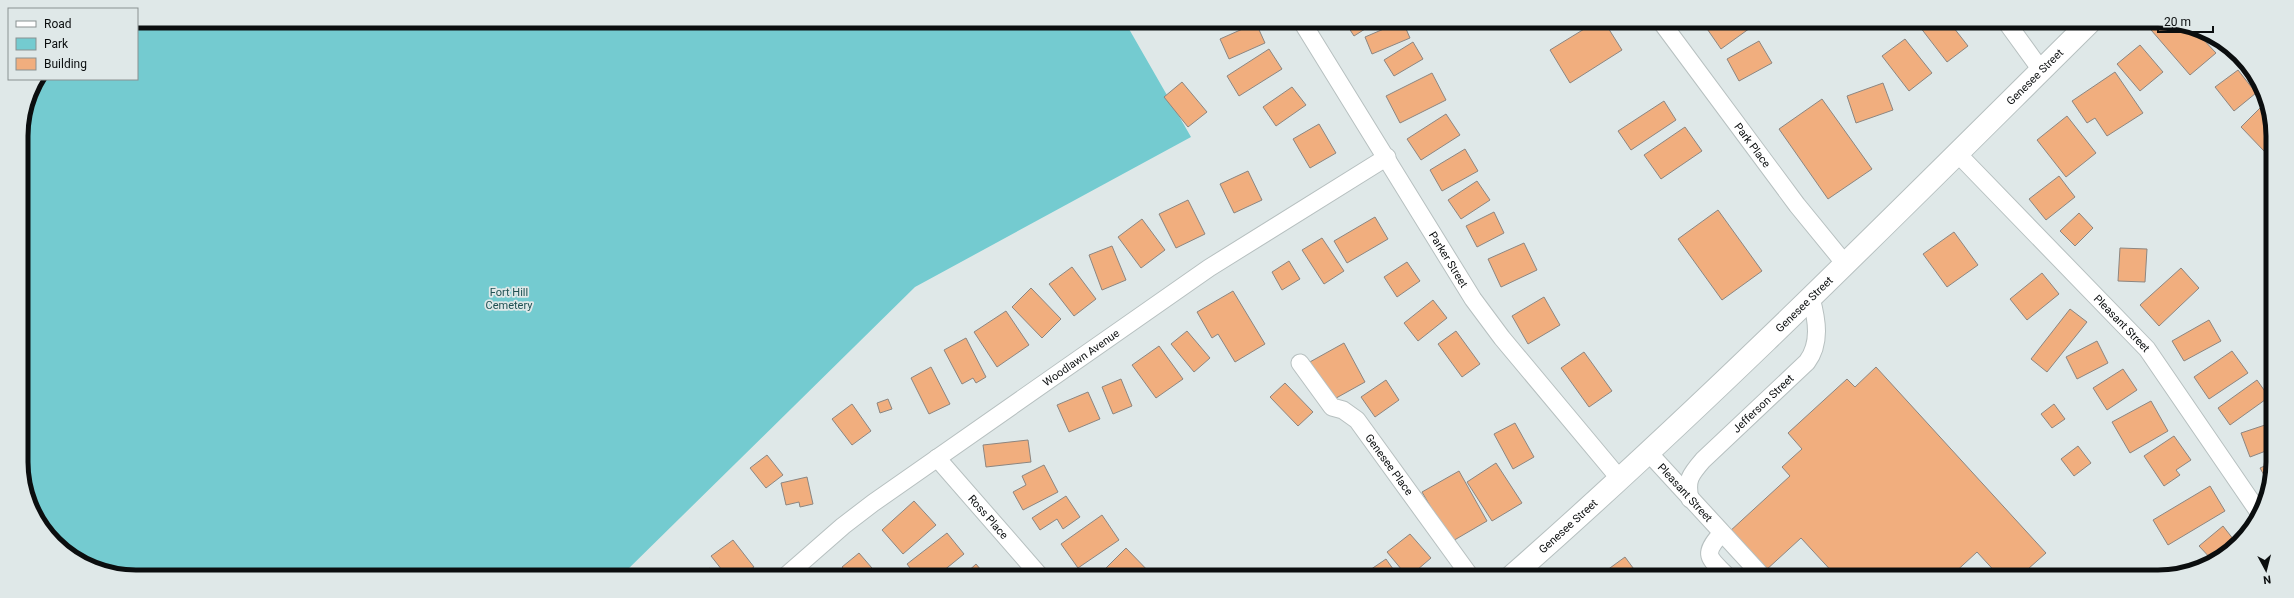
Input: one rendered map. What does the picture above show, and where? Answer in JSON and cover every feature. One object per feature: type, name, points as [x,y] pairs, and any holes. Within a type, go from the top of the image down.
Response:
[{"type":"main road","name":"Genesee Street","points":[[1519,570],[1648,452],[1846,265],[2084,28]]},
{"type":"street","name":"Parker Street","points":[[1306,28],[1386,157],[1450,264],[1502,338],[1620,478]]},
{"type":"street","name":"Park Place","points":[[1666,28],[1797,205],[1846,265]]},
{"type":"street","points":[[2011,28],[2041,70]]},
{"type":"street","name":"Pleasant Street","points":[[1957,153],[2147,349],[2256,508]]},
{"type":"street","name":"Woodlawn Avenue","points":[[793,570],[843,526],[937,458],[1209,268],[1386,157]]},
{"type":"street","name":"Jefferson Street","points":[[1690,499],[1687,487],[1691,474],[1814,354],[1817,327],[1811,298]]},
{"type":"street","name":"Genesee Place","points":[[1300,363],[1332,407],[1343,410],[1357,420],[1466,570]]},
{"type":"street","name":"Pleasant Street","points":[[1648,452],[1721,534],[1756,570]]},
{"type":"street","name":"Ross Place","points":[[937,458],[1035,570]]},
{"type":"street","points":[[1721,534],[1710,546],[1709,552],[1711,559],[1721,570]]},
{"type":"green space","name":"Fort Hill Cemetery","points":[[138,28],[1128,28],[1191,137],[915,287],[627,570],[136,570],[115,568],[88,559],[76,552],[50,528],[36,503],[30,483],[28,469],[28,129],[32,108],[36,95],[44,80],[138,80]]},
{"type":"building","points":[[1245,28],[1258,28],[1265,43],[1229,59],[1220,39]]},
{"type":"building","points":[[1349,28],[1367,28],[1354,36]]},
{"type":"building","points":[[1386,28],[1406,28],[1410,38],[1372,54],[1365,37]]},
{"type":"building","points":[[1586,28],[1608,28],[1622,50],[1570,83],[1550,50]]},
{"type":"building","points":[[1706,28],[1750,28],[1721,49]]},
{"type":"building","points":[[1921,28],[1954,28],[1968,46],[1947,62]]},
{"type":"building","points":[[2149,28],[2179,30],[2201,37],[2216,53],[2190,75]]},
{"type":"building","points":[[1905,39],[1932,73],[1909,91],[1882,56]]},
{"type":"building","points":[[1759,41],[1772,63],[1739,81],[1727,59]]},
{"type":"building","points":[[1413,42],[1423,59],[1394,76],[1384,60]]},
{"type":"building","points":[[2140,45],[2163,72],[2140,91],[2117,64]]},
{"type":"building","points":[[1269,49],[1282,69],[1239,96],[1227,76]]},
{"type":"building","points":[[2238,70],[2256,93],[2234,111],[2215,87]]},
{"type":"building","points":[[2115,72],[2143,113],[2107,136],[2095,118],[2087,123],[2072,101]]},
{"type":"building","points":[[1432,73],[1446,100],[1400,123],[1386,96]]},
{"type":"building","points":[[1182,82],[1207,112],[1188,127],[1164,97]]},
{"type":"building","points":[[1883,83],[1893,110],[1856,123],[1847,96]]},
{"type":"building","points":[[1292,87],[1306,105],[1276,126],[1263,107]]},
{"type":"building","points":[[1822,99],[1872,169],[1828,199],[1779,129]]},
{"type":"building","points":[[1664,101],[1676,120],[1631,150],[1618,131]]},
{"type":"building","points":[[2262,106],[2266,129],[2266,151],[2265,152],[2241,127]]},
{"type":"building","points":[[1446,114],[1460,135],[1421,160],[1407,139]]},
{"type":"building","points":[[2067,116],[2096,153],[2066,177],[2037,140]]},
{"type":"building","points":[[1319,124],[1336,153],[1310,168],[1293,139]]},
{"type":"building","points":[[1685,127],[1702,151],[1661,179],[1644,155]]},
{"type":"building","points":[[1465,149],[1478,171],[1442,191],[1430,170]]},
{"type":"building","points":[[1248,171],[1262,200],[1234,213],[1220,184]]},
{"type":"building","points":[[2059,176],[2075,197],[2046,220],[2029,199]]},
{"type":"building","points":[[1477,181],[1490,200],[1461,219],[1448,200]]},
{"type":"building","points":[[1188,200],[1205,234],[1176,248],[1159,214]]},
{"type":"building","points":[[1718,210],[1762,271],[1722,300],[1678,239]]},
{"type":"building","points":[[1494,212],[1504,233],[1477,247],[1466,226]]},
{"type":"building","points":[[2079,213],[2093,228],[2075,246],[2060,231]]},
{"type":"building","points":[[1375,217],[1388,239],[1347,263],[1334,241]]},
{"type":"building","points":[[1142,219],[1165,250],[1141,268],[1118,237]]},
{"type":"building","points":[[1954,232],[1978,265],[1947,287],[1923,254]]},
{"type":"building","points":[[1322,238],[1344,271],[1324,284],[1302,250]]},
{"type":"building","points":[[1524,243],[1537,270],[1501,287],[1488,259]]},
{"type":"building","points":[[1112,246],[1126,280],[1102,290],[1089,255]]},
{"type":"building","points":[[2120,248],[2147,249],[2145,282],[2118,281]]},
{"type":"building","points":[[1289,261],[1300,279],[1282,290],[1272,272]]},
{"type":"building","points":[[1407,262],[1420,281],[1397,297],[1384,277]]},
{"type":"building","points":[[1072,267],[1096,299],[1074,316],[1049,284]]},
{"type":"building","points":[[2181,268],[2199,288],[2159,326],[2140,305]]},
{"type":"building","points":[[2042,273],[2059,294],[2027,320],[2010,299]]},
{"type":"building","points":[[1031,288],[1061,319],[1042,338],[1012,307]]},
{"type":"building","points":[[1233,291],[1265,344],[1235,362],[1218,334],[1212,338],[1197,312]]},
{"type":"building","points":[[1544,297],[1560,325],[1528,344],[1512,316]]},
{"type":"building","points":[[1433,300],[1447,318],[1418,341],[1404,323]]},
{"type":"building","points":[[2070,309],[2087,322],[2047,372],[2031,359]]},
{"type":"building","points":[[1006,311],[1029,345],[997,367],[974,332]]},
{"type":"building","points":[[2209,320],[2221,341],[2184,361],[2172,341]]},
{"type":"building","points":[[1187,331],[1210,358],[1194,372],[1171,344]]},
{"type":"building","points":[[1456,331],[1480,364],[1462,377],[1438,344]]},
{"type":"building","points":[[966,338],[986,377],[976,383],[973,378],[962,384],[944,350]]},
{"type":"building","points":[[2097,341],[2108,363],[2077,379],[2066,357]]},
{"type":"building","points":[[1344,343],[1365,382],[1329,402],[1308,363]]},
{"type":"building","points":[[1159,346],[1183,379],[1156,398],[1132,365]]},
{"type":"building","points":[[2232,351],[2248,373],[2209,399],[2194,377]]},
{"type":"building","points":[[1584,352],[1612,391],[1589,407],[1561,368]]},
{"type":"building","points":[[931,367],[950,404],[929,414],[911,378]]},
{"type":"building","points":[[1876,367],[2046,553],[2027,570],[1994,570],[1977,552],[1958,570],[1830,570],[1801,538],[1766,570],[1764,570],[1729,532],[1790,476],[1782,467],[1802,449],[1788,433],[1847,379],[1855,387]]},
{"type":"building","points":[[2123,369],[2137,390],[2107,410],[2093,388]]},
{"type":"building","points":[[1121,379],[1132,406],[1113,414],[1102,387]]},
{"type":"building","points":[[1386,380],[1399,400],[1375,417],[1361,397]]},
{"type":"building","points":[[2257,380],[2266,393],[2266,399],[2230,425],[2218,408]]},
{"type":"building","points":[[1285,383],[1313,412],[1298,426],[1270,397]]},
{"type":"building","points":[[1088,392],[1100,419],[1069,432],[1057,405]]},
{"type":"building","points":[[888,399],[892,409],[880,413],[877,403]]},
{"type":"building","points":[[2151,401],[2168,431],[2130,453],[2112,422]]},
{"type":"building","points":[[852,404],[871,431],[852,445],[832,419]]},
{"type":"building","points":[[2054,404],[2065,419],[2052,428],[2041,414]]},
{"type":"building","points":[[1515,423],[1534,457],[1513,469],[1494,434]]},
{"type":"building","points":[[2266,425],[2266,451],[2250,457],[2241,433]]},
{"type":"building","points":[[2174,436],[2191,460],[2176,470],[2180,475],[2164,486],[2144,456]]},
{"type":"building","points":[[1028,440],[1031,462],[986,467],[983,445]]},
{"type":"building","points":[[2078,446],[2091,463],[2074,476],[2061,459]]},
{"type":"building","points":[[767,455],[783,475],[766,488],[750,468]]},
{"type":"building","points":[[1496,463],[1522,503],[1492,521],[1467,482]]},
{"type":"building","points":[[1044,465],[1058,492],[1023,510],[1013,492],[1026,485],[1022,476]]},
{"type":"building","points":[[2266,465],[2265,477],[2260,468]]},
{"type":"building","points":[[1459,471],[1487,521],[1451,542],[1422,492]]},
{"type":"building","points":[[807,477],[813,504],[800,507],[799,502],[786,505],[781,483]]},
{"type":"building","points":[[2210,486],[2225,511],[2168,545],[2153,520]]},
{"type":"building","points":[[1066,496],[1080,517],[1063,529],[1057,519],[1040,530],[1032,518]]},
{"type":"building","points":[[914,501],[936,525],[903,554],[882,530]]},
{"type":"building","points":[[1102,515],[1119,540],[1078,568],[1061,544]]},
{"type":"building","points":[[2223,526],[2233,539],[2218,552],[2209,557],[2199,546]]},
{"type":"building","points":[[947,533],[964,554],[944,570],[912,570],[907,564]]},
{"type":"building","points":[[1410,534],[1431,558],[1417,570],[1402,570],[1387,552]]},
{"type":"building","points":[[733,540],[754,567],[750,570],[722,570],[711,556]]},
{"type":"building","points":[[1126,548],[1147,570],[1104,570]]},
{"type":"building","points":[[859,553],[874,570],[845,570],[842,567]]},
{"type":"building","points":[[1625,557],[1635,570],[1607,570]]},
{"type":"building","points":[[1386,559],[1394,570],[1370,570]]},
{"type":"building","points":[[976,564],[981,570],[970,570]]}]
